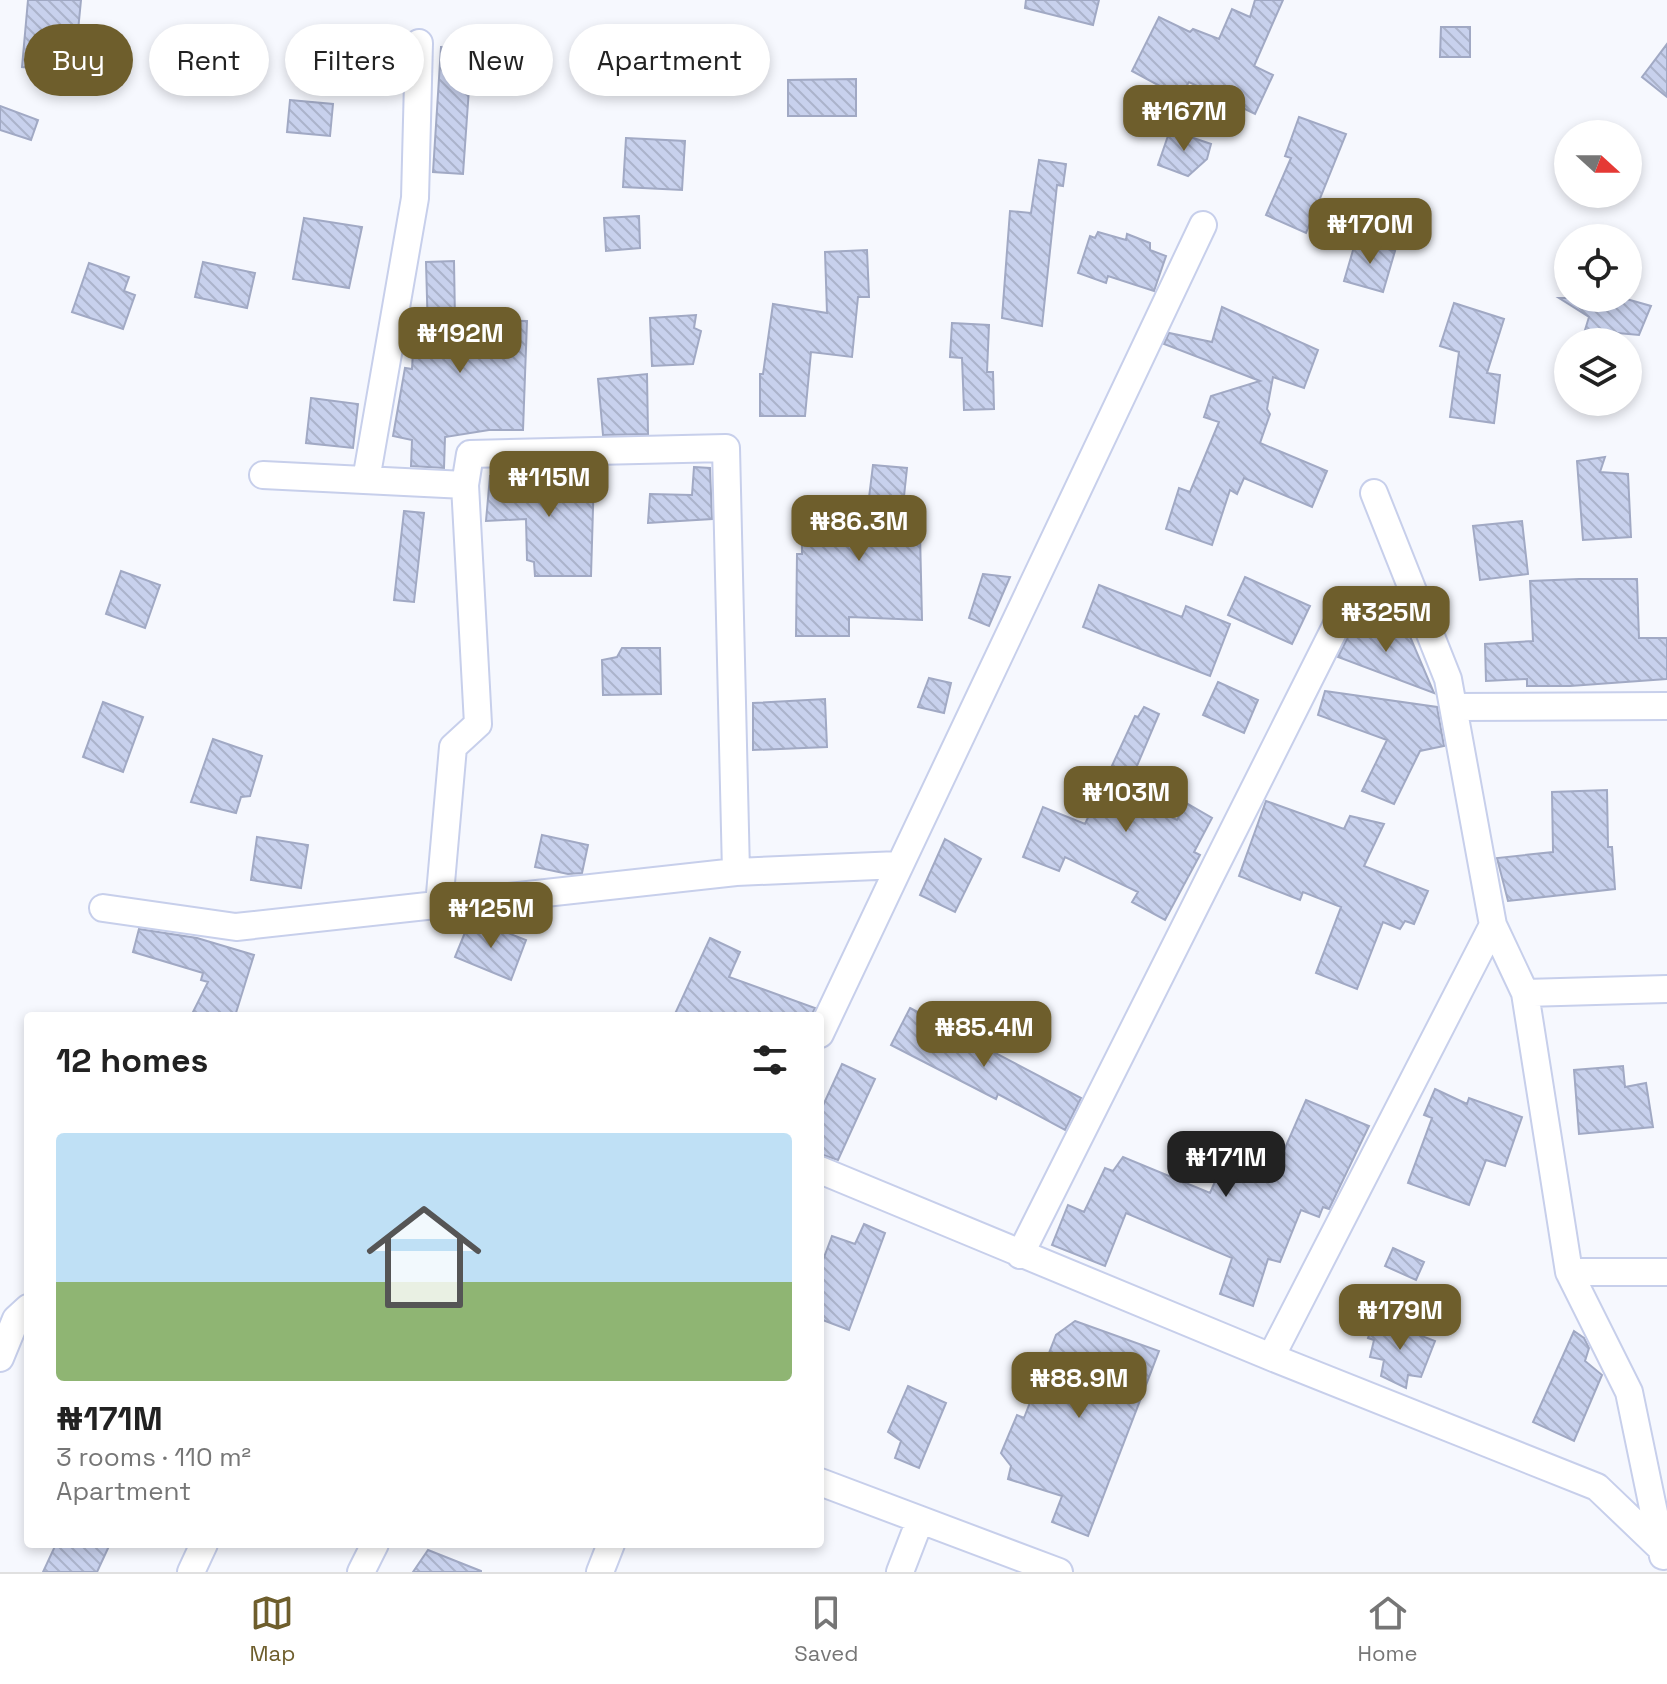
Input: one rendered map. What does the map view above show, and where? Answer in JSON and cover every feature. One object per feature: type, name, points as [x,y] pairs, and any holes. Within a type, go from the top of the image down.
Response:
[{"type":"street","points":[[366,480],[415,198],[418,96]]},
{"type":"street","points":[[824,1025],[1203,225]]},
{"type":"street","points":[[450,903],[440,894],[453,747],[478,724],[465,485],[470,454],[726,448],[736,872]]},
{"type":"street","points":[[263,475],[465,485]]},
{"type":"street","points":[[1374,493],[1448,679],[1493,925],[1525,993],[1569,1272],[1629,1392],[1664,1560]]},
{"type":"street","points":[[1020,1255],[1348,602]]},
{"type":"street","points":[[1454,707],[1667,706]]},
{"type":"street","points":[[103,908],[236,927],[736,872],[899,865]]},
{"type":"street","points":[[1271,1357],[1493,925]]},
{"type":"street","points":[[1525,993],[1667,989]]},
{"type":"street","points":[[824,1172],[1020,1255],[1597,1487],[1664,1560]]},
{"type":"street","points":[[1569,1272],[1667,1272]]},
{"type":"street","points":[[0,1358],[16,1319],[24,1312]]},
{"type":"street","points":[[824,1484],[1059,1572]]},
{"type":"street","points":[[900,1572],[920,1520]]},
{"type":"street","points":[[191,1572],[202,1548]]},
{"type":"street","points":[[361,1572],[373,1548]]},
{"type":"street","points":[[600,1572],[609,1548]]},
{"type":"building","points":[[28,0],[81,0],[79,24],[26,24]]},
{"type":"building","points":[[1026,0],[1099,0],[1093,25],[1025,8]]},
{"type":"building","points":[[1255,0],[1283,0],[1254,66],[1273,75],[1255,114],[1189,82],[1180,97],[1132,71],[1159,17],[1190,32],[1193,29],[1219,39],[1232,9],[1250,17]]},
{"type":"building","points":[[1441,27],[1470,27],[1470,57],[1440,57]]},
{"type":"building","points":[[1667,44],[1667,97],[1642,77]]},
{"type":"building","points":[[440,63],[440,96],[468,96],[463,174],[433,172]]},
{"type":"building","points":[[856,79],[856,116],[788,116],[788,80]]},
{"type":"building","points":[[290,100],[333,104],[330,136],[287,132]]},
{"type":"building","points":[[0,106],[38,120],[31,140],[0,130]]},
{"type":"building","points":[[1299,117],[1346,134],[1306,233],[1266,215],[1291,158],[1285,156]]},
{"type":"building","points":[[1170,130],[1211,144],[1207,159],[1188,176],[1158,165]]},
{"type":"building","points":[[626,138],[685,141],[682,190],[623,187]]},
{"type":"building","points":[[1039,160],[1066,164],[1063,186],[1057,185],[1042,326],[1002,318],[1010,211],[1031,213]]},
{"type":"building","points":[[639,216],[640,248],[606,251],[604,218]]},
{"type":"building","points":[[304,218],[362,227],[349,288],[293,279]]},
{"type":"building","points":[[1098,232],[1126,240],[1127,234],[1150,243],[1150,250],[1166,256],[1154,291],[1108,276],[1106,283],[1078,273],[1090,236],[1095,238]]},
{"type":"building","points":[[1356,240],[1395,251],[1383,292],[1344,281]]},
{"type":"building","points":[[867,250],[869,297],[858,297],[852,357],[811,352],[805,416],[760,416],[760,374],[763,374],[773,304],[827,313],[825,252]]},
{"type":"building","points":[[454,261],[455,320],[527,321],[523,430],[489,430],[445,437],[444,468],[411,466],[412,440],[393,436],[405,368],[412,369],[414,333],[428,334],[426,262]]},
{"type":"building","points":[[203,262],[255,273],[247,308],[195,297]]},
{"type":"building","points":[[89,263],[129,277],[124,291],[135,295],[123,329],[72,312]]},
{"type":"building","points":[[1454,303],[1504,319],[1487,373],[1500,375],[1494,423],[1450,417],[1459,352],[1440,346]]},
{"type":"building","points":[[1642,303],[1651,306],[1642,328],[1586,328],[1589,317],[1581,312],[1642,312]]},
{"type":"building","points":[[1222,307],[1318,350],[1304,388],[1273,377],[1267,409],[1270,414],[1260,443],[1327,471],[1312,507],[1244,478],[1237,494],[1230,490],[1212,545],[1166,529],[1179,488],[1190,492],[1219,422],[1204,417],[1211,396],[1260,381],[1164,344],[1169,333],[1212,342]]},
{"type":"building","points":[[696,315],[694,328],[701,331],[693,364],[652,366],[650,318]]},
{"type":"building","points":[[952,323],[989,325],[987,372],[993,372],[994,409],[964,410],[962,358],[950,357]]},
{"type":"building","points":[[647,374],[648,434],[603,435],[598,379]]},
{"type":"building","points":[[311,398],[358,404],[353,448],[306,443]]},
{"type":"building","points":[[1605,457],[1600,472],[1628,474],[1631,537],[1583,540],[1577,461]]},
{"type":"building","points":[[873,465],[907,468],[900,534],[920,534],[922,620],[849,617],[849,636],[796,636],[797,554],[802,554],[802,513],[867,514]]},
{"type":"building","points":[[694,467],[710,468],[712,519],[648,523],[650,494],[692,495]]},
{"type":"building","points":[[594,475],[591,576],[535,576],[534,562],[527,560],[526,519],[486,521],[490,476]]},
{"type":"building","points":[[404,511],[424,513],[414,602],[394,600]]},
{"type":"building","points":[[1522,521],[1528,574],[1480,580],[1473,526]]},
{"type":"building","points":[[121,571],[160,585],[145,628],[106,614]]},
{"type":"building","points":[[983,574],[1010,577],[989,626],[969,618]]},
{"type":"building","points":[[1245,577],[1310,606],[1292,644],[1228,615]]},
{"type":"building","points":[[1637,579],[1639,638],[1667,638],[1667,679],[1570,686],[1527,686],[1527,679],[1486,681],[1485,644],[1533,641],[1530,581]]},
{"type":"building","points":[[1099,585],[1182,617],[1186,606],[1230,624],[1210,676],[1083,627]]},
{"type":"building","points":[[1357,619],[1393,632],[1406,627],[1434,693],[1338,657]]},
{"type":"building","points":[[622,648],[660,648],[661,694],[603,695],[602,660],[617,657]]},
{"type":"building","points":[[929,678],[951,683],[944,713],[918,707]]},
{"type":"building","points":[[1218,682],[1258,700],[1244,733],[1203,715]]},
{"type":"building","points":[[1325,691],[1437,707],[1444,746],[1420,751],[1394,804],[1362,791],[1387,740],[1318,715]]},
{"type":"building","points":[[825,699],[827,747],[753,750],[753,703]]},
{"type":"building","points":[[103,702],[143,717],[123,772],[83,757]]},
{"type":"building","points":[[1144,707],[1159,714],[1125,794],[1177,820],[1186,803],[1212,818],[1194,852],[1200,855],[1165,920],[1132,902],[1138,892],[1065,857],[1059,871],[1023,857],[1043,807],[1085,824],[1135,716],[1138,717]]},
{"type":"building","points":[[213,739],[262,756],[250,796],[241,797],[236,813],[191,802]]},
{"type":"building","points":[[1607,790],[1608,847],[1612,847],[1615,889],[1508,901],[1497,858],[1553,852],[1552,792]]},
{"type":"building","points":[[1266,801],[1344,829],[1350,816],[1384,824],[1364,866],[1428,891],[1414,924],[1405,921],[1400,929],[1383,922],[1357,989],[1316,973],[1341,907],[1303,892],[1300,900],[1239,876]]},
{"type":"building","points":[[542,835],[588,845],[582,873],[568,874],[535,867]]},
{"type":"building","points":[[257,837],[308,845],[301,888],[251,880]]},
{"type":"building","points":[[945,839],[981,859],[955,912],[920,895]]},
{"type":"building","points":[[480,922],[526,940],[511,980],[455,957],[466,930],[476,929]]},
{"type":"building","points":[[139,929],[197,938],[254,955],[236,1012],[193,1012],[208,982],[201,980],[203,973],[133,952]]},
{"type":"building","points":[[710,938],[740,952],[729,977],[815,1008],[813,1012],[676,1012]]},
{"type":"building","points":[[910,1008],[1081,1098],[1065,1130],[998,1094],[996,1099],[891,1045]]},
{"type":"building","points":[[842,1064],[875,1079],[838,1160],[824,1155],[824,1103]]},
{"type":"building","points":[[1623,1066],[1625,1087],[1646,1083],[1653,1127],[1579,1134],[1574,1070]]},
{"type":"building","points":[[1435,1089],[1467,1104],[1469,1098],[1522,1117],[1505,1166],[1486,1160],[1469,1205],[1408,1183],[1432,1118],[1424,1115]]},
{"type":"building","points":[[1306,1100],[1369,1126],[1329,1209],[1323,1207],[1319,1217],[1301,1210],[1280,1262],[1268,1259],[1253,1306],[1220,1294],[1232,1258],[1126,1213],[1105,1266],[1052,1245],[1068,1205],[1084,1212],[1105,1168],[1113,1171],[1123,1157],[1210,1193],[1236,1134],[1282,1155]]},
{"type":"building","points":[[864,1224],[885,1233],[849,1330],[824,1321],[824,1257],[832,1236],[855,1244]]},
{"type":"building","points":[[1393,1248],[1424,1262],[1416,1280],[1385,1266]]},
{"type":"building","points":[[1375,1318],[1435,1341],[1421,1377],[1408,1375],[1406,1388],[1381,1376],[1384,1360],[1370,1357],[1374,1340],[1368,1338]]},
{"type":"building","points":[[1075,1321],[1159,1351],[1088,1536],[1052,1522],[1062,1496],[1008,1479],[1011,1466],[1001,1453],[1017,1415],[1024,1418],[1056,1335]]},
{"type":"building","points":[[1574,1331],[1584,1338],[1589,1348],[1585,1361],[1602,1375],[1574,1441],[1533,1422]]},
{"type":"building","points":[[908,1386],[946,1403],[919,1468],[895,1458],[901,1441],[888,1432]]},
{"type":"building","points":[[54,1548],[108,1548],[97,1572],[43,1572]]},
{"type":"building","points":[[428,1550],[481,1571],[481,1572],[413,1572]]}]
